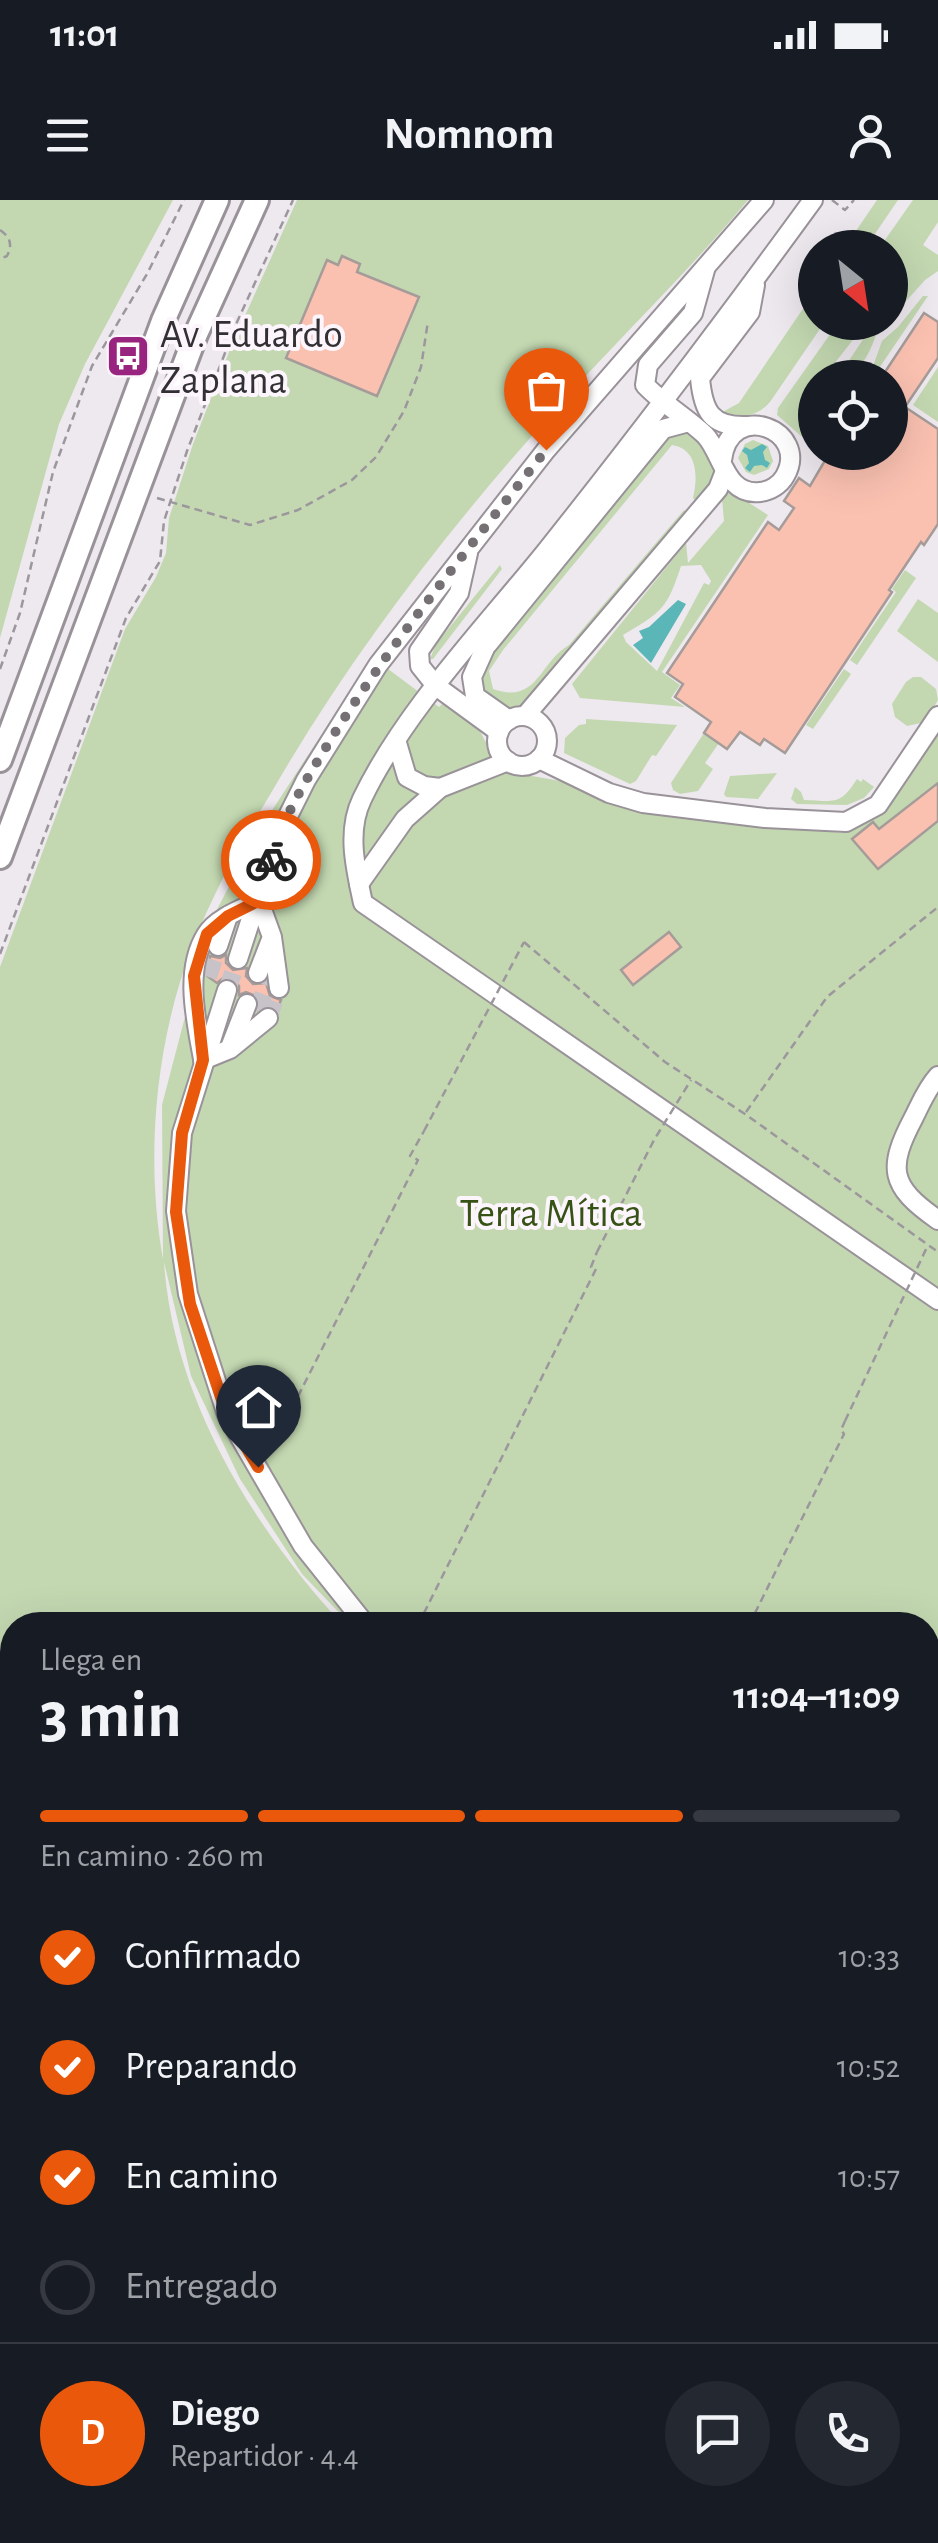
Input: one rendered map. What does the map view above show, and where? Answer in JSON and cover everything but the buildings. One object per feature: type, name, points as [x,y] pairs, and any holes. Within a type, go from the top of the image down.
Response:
[{"type":"main road","points":[[0,760],[163,321],[217,200]]},
{"type":"main road","points":[[0,857],[196,334],[257,200]]},
{"type":"lane","points":[[248,967],[249,910],[277,838],[306,780],[378,665],[546,450],[764,200]]},
{"type":"lane","points":[[813,200],[582,506],[436,686],[360,802],[353,836],[354,859],[363,903],[938,1300]]},
{"type":"lane","points":[[706,266],[693,312],[648,365],[645,385],[717,449],[731,481],[750,492],[772,488],[787,472],[790,462],[785,441],[768,427],[732,426],[714,418],[702,404],[700,378],[750,312],[756,278]]},
{"type":"lane","points":[[488,644],[663,429],[689,422]]},
{"type":"lane","points":[[508,762],[498,749],[511,723],[718,489],[729,439],[747,426]]},
{"type":"lane","points":[[582,506],[612,492]]},
{"type":"lane","points":[[359,884],[405,819],[440,788],[508,762],[524,765],[539,759],[546,745],[539,723],[511,723],[436,686],[420,666],[419,651],[459,594],[470,548]]},
{"type":"lane","points":[[498,611],[472,677],[476,696],[511,723]]},
{"type":"lane","points":[[539,759],[610,793],[643,803],[765,818],[846,822],[878,805],[938,716]]},
{"type":"lane","points":[[397,743],[407,777],[424,786],[440,788]]},
{"type":"lane","points":[[248,967],[276,961],[272,937],[249,910]]},
{"type":"lane","points":[[248,967],[249,910]]},
{"type":"lane","points":[[216,1054],[199,1037],[194,976],[207,934],[249,910]]},
{"type":"lane","points":[[248,967],[272,937]]},
{"type":"lane","points":[[196,1012],[237,997]]},
{"type":"lane","points":[[216,1054],[248,1034],[237,997]]},
{"type":"lane","points":[[199,1037],[237,997]]},
{"type":"lane","points":[[237,997],[182,1133],[176,1212],[190,1304],[227,1415],[304,1546],[356,1612]]},
{"type":"lane","points":[[216,1054],[237,997]]},
{"type":"lane","points":[[935,1216],[905,1194],[896,1177],[895,1159],[938,1076]]},
{"type":"path","points":[[0,669],[20,613],[54,472],[92,366],[147,274],[184,200]]},
{"type":"path","points":[[0,954],[126,618],[160,561],[164,521],[236,322],[293,200]]},
{"type":"path","points":[[832,200],[845,210],[854,200]]},
{"type":"path","points":[[0,230],[8,236],[11,248],[8,256],[0,259]]},
{"type":"path","points":[[137,491],[250,526],[298,510],[352,480],[376,457],[404,411],[421,367],[428,321]]},
{"type":"path","points":[[744,1114],[827,997],[938,907]]},
{"type":"path","points":[[292,1408],[418,1160],[410,1156],[524,942],[690,1080],[938,1252]]},
{"type":"path","points":[[424,1612],[596,1269],[591,1266],[597,1252],[654,1140],[690,1080]]},
{"type":"path","points":[[755,1612],[844,1434],[841,1430],[845,1420],[928,1245]]},
{"type":"green space","points":[[0,200],[173,200],[85,364],[59,424],[0,638]]},
{"type":"green space","name":"Terra Mítica","points":[[297,200],[748,200],[564,400],[445,540],[336,689],[238,849],[192,947],[169,1022],[155,1141],[163,1259],[162,1105],[209,925],[254,838],[372,657],[439,707],[442,704],[477,725],[485,741],[532,776],[561,781],[627,809],[842,833],[881,815],[938,730],[938,1612],[339,1612],[302,1574],[240,1479],[191,1376],[164,1262],[183,1362],[223,1458],[278,1546],[332,1612],[0,1612],[0,967],[125,629],[166,553],[169,518],[231,347]]},
{"type":"green space","points":[[877,200],[898,200],[878,230],[857,230]]},
{"type":"green space","points":[[913,200],[938,200],[938,222],[923,245],[938,255],[938,271],[908,299],[908,230],[892,230]]},
{"type":"green space","points":[[923,296],[928,296],[908,325],[908,315]]},
{"type":"green space","points":[[798,316],[798,340],[812,340],[770,402],[759,411],[747,416],[719,414],[739,403]]},
{"type":"green space","points":[[826,340],[853,340],[837,360],[812,360]]},
{"type":"green space","points":[[863,340],[875,340],[864,360],[849,360]]},
{"type":"green space","points":[[898,340],[885,360],[875,360],[882,341]]},
{"type":"green space","points":[[938,367],[938,422],[913,405]]},
{"type":"green space","points":[[798,380],[798,433],[777,415]]},
{"type":"green space","points":[[690,429],[715,464],[707,491],[698,503],[693,498],[694,465],[687,452],[672,445],[503,650],[489,671],[493,689],[508,692],[529,687],[684,510],[688,514],[529,703],[510,708],[496,706],[478,686],[480,666],[670,432]]},
{"type":"green space","points":[[753,440],[768,446],[773,461],[769,469],[754,475],[746,472],[738,458],[745,444]]},
{"type":"green space","points":[[727,489],[768,515],[662,672],[680,685],[671,698],[685,707],[580,698],[572,684],[686,543],[688,563],[724,521],[722,499]],"holes":[[[701,565],[711,581],[709,585],[704,583],[657,671],[623,635],[661,608],[672,592],[681,566]]]},
{"type":"green space","points":[[500,565],[502,569],[430,659],[436,644]]},
{"type":"green space","points":[[905,570],[916,578],[857,665],[850,660],[896,592],[892,589]]},
{"type":"green space","points":[[918,599],[938,613],[938,662],[897,631]]},
{"type":"green space","points":[[844,669],[851,674],[813,729],[806,725]]},
{"type":"green space","points":[[913,677],[921,677],[936,689],[938,700],[925,722],[907,726],[895,717],[892,704]]},
{"type":"green space","points":[[586,719],[677,725],[630,784],[564,753],[565,738],[579,725],[586,724]]},
{"type":"green space","points":[[704,733],[719,743],[705,763],[713,769],[698,791],[680,794],[671,783]]},
{"type":"green space","points":[[777,773],[758,799],[724,794],[730,776]]},
{"type":"green space","points":[[857,779],[874,787],[864,798],[847,805],[797,804],[791,799],[795,787],[804,800],[835,800],[846,794]]},
{"type":"water","points":[[762,444],[767,447],[763,452],[765,460],[770,463],[767,468],[754,466],[750,472],[745,468],[749,463],[747,455],[742,451]]},
{"type":"water","points":[[678,600],[686,604],[651,663],[633,645],[643,638],[639,631],[649,627]]},
{"type":"tunnel","points":[[208,977],[218,946]]},
{"type":"tunnel","points":[[227,990],[238,959]]},
{"type":"tunnel","points":[[257,1011],[269,980]]},
{"type":"tunnel","points":[[268,1018],[279,988]]},
{"type":"way so far","points":[[271,860],[277,838],[306,780],[378,665],[546,450]]},
{"type":"place","name":"Av. Eduardo Zaplana","points":[[128,356]]},
{"type":"route","points":[[258,1467],[227,1415],[190,1304],[176,1212],[182,1133],[203,1060],[194,976],[207,934],[228,916],[258,901],[271,860]]}]
